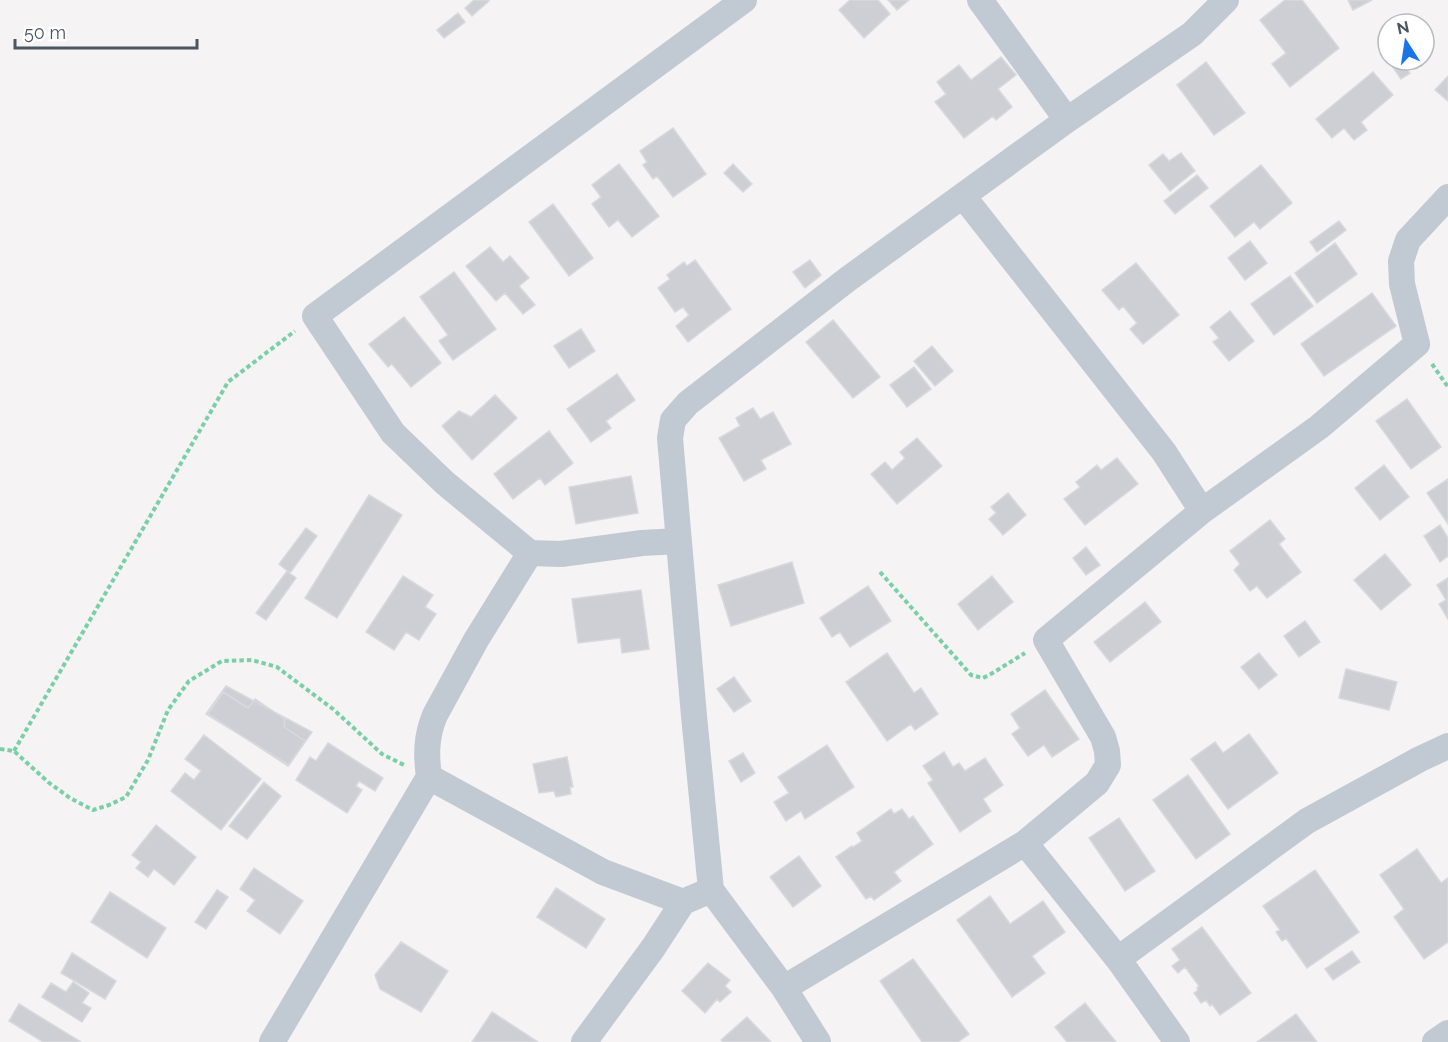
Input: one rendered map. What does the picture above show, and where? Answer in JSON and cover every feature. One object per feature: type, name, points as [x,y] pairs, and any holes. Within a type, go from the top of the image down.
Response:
[{"type":"street","points":[[679,540],[561,554],[530,553],[445,483],[393,433],[315,316],[744,0]]},
{"type":"street","points":[[980,0],[1067,120]]},
{"type":"street","points":[[818,1042],[784,988],[711,890],[670,438],[673,420],[688,404],[848,279],[1067,120],[1192,34],[1226,0]]},
{"type":"street","points":[[963,196],[1164,452],[1202,511]]},
{"type":"street","points":[[784,988],[1025,843],[1097,783],[1108,765],[1103,737],[1046,640],[1202,511],[1319,427],[1417,344],[1402,284],[1401,261],[1408,240],[1448,197]]},
{"type":"street","points":[[272,1042],[429,777],[427,742],[435,715],[476,640],[530,553]]},
{"type":"street","points":[[1118,959],[1307,821],[1448,746]]},
{"type":"street","points":[[429,777],[603,872],[683,902]]},
{"type":"street","points":[[1025,843],[1118,959],[1177,1042]]},
{"type":"street","points":[[584,1042],[653,948],[683,902],[711,890]]},
{"type":"street","points":[[1436,1042],[1448,1033]]},
{"type":"path","points":[[14,751],[228,382],[315,316]]},
{"type":"path","points":[[880,572],[971,675],[983,678],[992,674],[1046,640]]},
{"type":"path","points":[[0,749],[14,751],[48,782],[70,798],[93,810],[110,805],[126,797],[148,760],[168,710],[189,681],[222,661],[252,660],[277,667],[333,709],[382,754],[429,777]]},
{"type":"building","points":[[474,0],[489,1],[472,16],[465,8]]},
{"type":"building","points":[[850,0],[878,0],[890,14],[864,38],[839,10]]},
{"type":"building","points":[[888,0],[909,0],[897,10]]},
{"type":"building","points":[[1285,0],[1302,0],[1339,48],[1290,87],[1272,64],[1286,53],[1260,20]]},
{"type":"building","points":[[1348,0],[1372,0],[1353,10]]},
{"type":"building","points":[[458,13],[465,22],[444,38],[437,30]]},
{"type":"building","points":[[1001,57],[1016,75],[998,89],[1012,107],[996,120],[993,116],[964,138],[935,102],[946,94],[937,82],[959,65],[971,80]]},
{"type":"building","points":[[1206,62],[1245,113],[1214,135],[1177,85]]},
{"type":"building","points":[[1373,72],[1393,95],[1361,122],[1367,130],[1354,140],[1344,128],[1332,138],[1316,119]]},
{"type":"building","points":[[1396,72],[1410,73],[1401,79]]},
{"type":"building","points":[[1448,76],[1448,101],[1435,90]]},
{"type":"building","points":[[673,128],[706,174],[673,197],[657,176],[653,179],[643,165],[647,162],[640,151]]},
{"type":"building","points":[[1181,153],[1195,171],[1170,191],[1149,165],[1163,154],[1169,161]]},
{"type":"building","points":[[619,164],[659,216],[632,237],[618,220],[609,227],[592,204],[601,197],[592,185]]},
{"type":"building","points":[[733,164],[752,184],[743,192],[724,173]]},
{"type":"building","points":[[1261,165],[1292,203],[1260,229],[1254,222],[1235,237],[1210,206]]},
{"type":"building","points":[[1197,175],[1208,188],[1175,214],[1164,201]]},
{"type":"building","points":[[553,204],[593,258],[569,276],[529,222]]},
{"type":"building","points":[[1339,221],[1346,230],[1317,252],[1310,242]]},
{"type":"building","points":[[1250,241],[1267,263],[1245,280],[1228,258]]},
{"type":"building","points":[[1335,243],[1357,274],[1317,303],[1295,273]]},
{"type":"building","points":[[490,247],[503,262],[510,256],[529,278],[519,286],[535,305],[523,314],[505,293],[496,301],[466,266]]},
{"type":"building","points":[[695,260],[731,309],[688,342],[676,326],[689,315],[683,307],[675,312],[658,288],[670,279],[667,275],[684,262],[687,266]]},
{"type":"building","points":[[810,260],[821,275],[805,288],[793,272]]},
{"type":"building","points":[[1136,263],[1179,315],[1143,344],[1130,329],[1137,323],[1123,306],[1119,310],[1102,290]]},
{"type":"building","points":[[454,272],[496,329],[453,360],[439,341],[448,335],[420,297]]},
{"type":"building","points":[[1290,276],[1313,306],[1274,335],[1251,304]]},
{"type":"building","points":[[1372,293],[1396,326],[1324,376],[1301,344]]},
{"type":"building","points":[[1230,311],[1254,341],[1229,361],[1213,342],[1219,338],[1210,327]]},
{"type":"building","points":[[404,317],[441,363],[411,387],[392,364],[388,367],[369,344]]},
{"type":"building","points":[[833,320],[880,377],[853,398],[806,342]]},
{"type":"building","points":[[581,329],[595,351],[569,368],[554,346]]},
{"type":"building","points":[[932,346],[953,371],[935,386],[914,361]]},
{"type":"building","points":[[914,367],[931,389],[907,407],[890,385]]},
{"type":"building","points":[[617,374],[635,400],[606,421],[611,428],[591,442],[567,409]]},
{"type":"building","points":[[495,395],[517,418],[472,460],[442,426],[459,411],[471,417]]},
{"type":"building","points":[[1407,399],[1441,447],[1411,469],[1376,421]]},
{"type":"building","points":[[753,408],[760,419],[773,412],[791,444],[761,460],[766,469],[744,481],[719,438],[740,426],[736,418]]},
{"type":"building","points":[[549,431],[573,463],[545,485],[540,478],[513,499],[494,474]]},
{"type":"building","points":[[917,438],[942,466],[897,504],[871,474],[885,462],[892,470],[905,458],[900,452]]},
{"type":"building","points":[[1117,458],[1138,484],[1085,525],[1064,499],[1080,487],[1076,482],[1097,465],[1101,470]]},
{"type":"building","points":[[1384,465],[1409,497],[1380,520],[1355,488]]},
{"type":"building","points":[[631,476],[638,513],[576,524],[569,487]]},
{"type":"building","points":[[1448,479],[1448,524],[1427,493]]},
{"type":"building","points":[[1008,493],[1026,515],[1003,535],[989,519],[996,513],[991,507]]},
{"type":"building","points":[[369,495],[402,515],[337,618],[305,598]]},
{"type":"building","points":[[1270,520],[1285,539],[1279,544],[1301,572],[1267,598],[1257,586],[1250,591],[1234,570],[1240,564],[1230,551]]},
{"type":"building","points":[[1440,525],[1448,538],[1448,556],[1440,562],[1424,536]]},
{"type":"building","points":[[306,528],[317,536],[290,573],[279,564]]},
{"type":"building","points":[[1086,547],[1100,565],[1086,575],[1073,558]]},
{"type":"building","points":[[1385,554],[1411,585],[1381,610],[1354,580]]},
{"type":"building","points":[[792,562],[804,603],[731,626],[718,585]]},
{"type":"building","points":[[287,571],[296,578],[266,620],[256,613]]},
{"type":"building","points":[[403,576],[433,595],[425,607],[436,614],[419,640],[406,632],[394,650],[366,632]]},
{"type":"building","points":[[992,576],[1013,602],[978,630],[958,604]]},
{"type":"building","points":[[1448,578],[1448,619],[1439,604],[1446,600],[1437,585]]},
{"type":"building","points":[[868,586],[891,621],[850,647],[840,632],[832,637],[820,618]]},
{"type":"building","points":[[641,590],[649,649],[622,653],[620,638],[578,643],[572,599]]},
{"type":"building","points":[[1145,602],[1161,622],[1110,662],[1094,642]]},
{"type":"building","points":[[1305,621],[1320,642],[1299,657],[1284,636]]},
{"type":"building","points":[[887,653],[914,693],[921,688],[938,714],[915,730],[911,724],[887,741],[846,682]]},
{"type":"building","points":[[1259,653],[1277,675],[1259,689],[1241,667]]},
{"type":"building","points":[[1346,669],[1397,682],[1389,710],[1339,698]]},
{"type":"building","points":[[734,677],[751,701],[734,712],[717,689]]},
{"type":"building","points":[[226,686],[312,732],[289,765],[206,714]]},
{"type":"building","points":[[1045,690],[1079,739],[1052,757],[1044,745],[1028,756],[1012,734],[1020,728],[1011,714]]},
{"type":"building","points":[[223,692],[248,708],[255,699],[285,719],[284,727],[305,741],[288,766],[208,714]]},
{"type":"building","points":[[1249,734],[1278,773],[1228,809],[1191,759],[1215,742],[1223,753]]},
{"type":"building","points":[[204,735],[261,779],[221,830],[171,791],[185,773],[194,780],[201,771],[185,759]]},
{"type":"building","points":[[328,743],[383,778],[375,791],[359,781],[356,786],[362,790],[347,813],[296,780],[310,757],[316,761]]},
{"type":"building","points":[[827,745],[854,787],[805,819],[801,811],[786,821],[774,802],[789,793],[778,777]]},
{"type":"building","points":[[944,752],[953,767],[959,763],[965,771],[985,758],[1003,785],[983,799],[991,811],[960,832],[928,783],[933,780],[923,766]]},
{"type":"building","points":[[743,753],[755,773],[741,782],[729,761]]},
{"type":"building","points":[[567,757],[573,787],[570,787],[571,794],[556,797],[554,791],[539,793],[533,764]]},
{"type":"building","points":[[1188,775],[1230,834],[1196,859],[1153,800]]},
{"type":"building","points":[[264,782],[281,796],[247,839],[229,826]]},
{"type":"building","points":[[891,809],[894,814],[902,809],[909,819],[913,816],[933,844],[894,872],[901,881],[874,900],[871,896],[866,899],[836,857],[862,841],[857,833]]},
{"type":"building","points":[[1119,818],[1155,871],[1125,891],[1089,838]]},
{"type":"building","points":[[156,825],[196,857],[174,885],[154,869],[148,877],[136,868],[141,862],[132,855]]},
{"type":"building","points":[[1417,849],[1441,883],[1448,878],[1448,942],[1424,959],[1394,917],[1404,909],[1380,875]]},
{"type":"building","points":[[799,856],[821,886],[793,907],[770,877]]},
{"type":"building","points":[[254,868],[303,901],[280,934],[247,911],[255,900],[240,889]]},
{"type":"building","points":[[1315,870],[1359,932],[1307,968],[1286,938],[1282,941],[1276,932],[1280,930],[1263,906]]},
{"type":"building","points":[[556,888],[605,919],[586,948],[537,917]]},
{"type":"building","points":[[217,890],[228,897],[206,929],[195,922]]},
{"type":"building","points":[[110,892],[166,928],[147,958],[91,922]]},
{"type":"building","points":[[990,896],[1010,924],[1043,901],[1065,932],[1032,956],[1045,973],[1012,997],[957,920]]},
{"type":"building","points":[[1202,927],[1251,993],[1220,1015],[1206,1000],[1201,1003],[1194,993],[1199,986],[1185,967],[1178,973],[1172,966],[1180,960],[1172,949]]},
{"type":"building","points":[[401,942],[448,971],[421,1012],[380,989],[375,975]]},
{"type":"building","points":[[1352,951],[1360,962],[1333,980],[1325,969]]},
{"type":"building","points":[[72,953],[116,981],[105,999],[61,973]]},
{"type":"building","points":[[913,959],[969,1034],[958,1042],[922,1042],[880,981]]},
{"type":"building","points":[[708,963],[730,980],[725,986],[731,992],[720,1002],[717,999],[705,1013],[682,991]]},
{"type":"building","points":[[73,982],[89,993],[82,1003],[91,1008],[82,1022],[42,997],[51,983],[66,992]]},
{"type":"building","points":[[1085,1003],[1116,1042],[1067,1042],[1055,1027]]},
{"type":"building","points":[[19,1004],[81,1042],[43,1042],[9,1021]]},
{"type":"building","points":[[492,1012],[538,1042],[472,1042]]},
{"type":"building","points":[[1296,1014],[1317,1042],[1257,1042]]},
{"type":"building","points":[[747,1017],[771,1042],[723,1042],[721,1040]]}]
